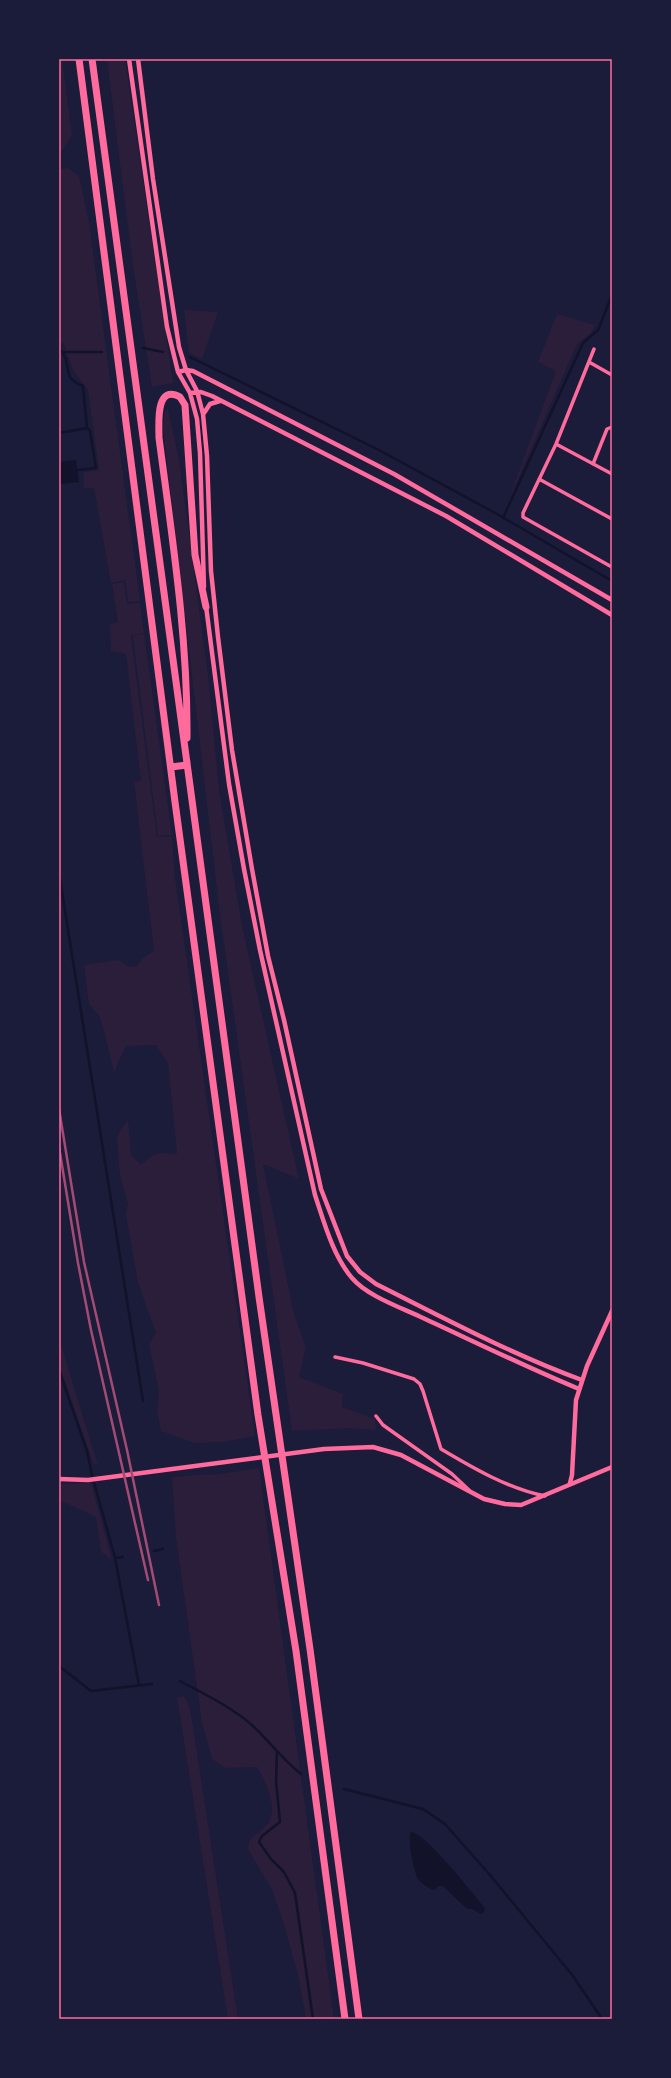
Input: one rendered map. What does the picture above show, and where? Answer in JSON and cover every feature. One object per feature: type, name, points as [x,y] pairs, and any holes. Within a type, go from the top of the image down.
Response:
[{"type":"highway","points":[[79,59],[171,767],[263,1449],[296,1651],[345,2019]]},
{"type":"highway","points":[[92,59],[187,766],[360,2019]]},
{"type":"highway","points":[[187,766],[188,689],[159,438],[160,404],[164,397],[172,394],[180,397],[185,405],[195,555],[206,607]]},
{"type":"highway","points":[[171,767],[187,766]]},
{"type":"street","points":[[129,59],[166,326],[178,372],[190,393],[197,419],[200,443],[203,561],[206,607],[230,784],[260,950],[315,1195],[327,1229],[344,1269],[353,1280],[382,1299],[579,1389]]},
{"type":"street","points":[[138,59],[155,194],[179,347],[186,370],[198,391],[203,414],[207,456],[211,571],[232,750],[268,956],[284,1020],[321,1189],[347,1256],[360,1272],[376,1284],[517,1353],[582,1380]]},
{"type":"street","points":[[594,349],[556,444],[523,513],[523,517],[611,565]]},
{"type":"street","points":[[588,362],[612,375]]},
{"type":"street","points":[[178,372],[186,370],[200,375],[394,474],[612,600]]},
{"type":"street","points":[[190,393],[198,391],[220,401],[446,516],[612,615]]},
{"type":"street","points":[[203,414],[210,404],[220,401]]},
{"type":"street","points":[[593,464],[607,430],[612,427]]},
{"type":"street","points":[[556,444],[612,474]]},
{"type":"street","points":[[539,479],[612,519]]},
{"type":"street","points":[[570,1484],[572,1475],[574,1411],[579,1389],[612,1310]]},
{"type":"street","points":[[335,1357],[363,1363],[414,1379],[420,1384],[423,1391],[442,1449],[459,1460],[524,1492],[546,1496]]},
{"type":"street","points":[[376,1416],[383,1426],[452,1474],[466,1486],[470,1493]]},
{"type":"street","points":[[59,1479],[88,1480],[324,1449],[361,1446],[385,1449],[401,1455],[470,1493],[493,1502],[521,1505],[546,1496],[570,1484],[612,1467]]},
{"type":"shaded area","points":[[59,59],[62,59],[72,135],[62,151],[59,152]]},
{"type":"shaded area","points":[[107,59],[125,59],[173,383],[152,387],[133,266]]},
{"type":"shaded area","points":[[68,168],[79,176],[89,222],[140,601],[128,602],[125,580],[111,583],[94,488],[84,488],[84,472],[99,470],[88,390],[73,370],[64,344],[59,341],[59,169]]},
{"type":"shaded area","points":[[184,310],[218,312],[202,359],[189,353]]},
{"type":"shaded area","points":[[557,314],[595,325],[591,333],[577,344],[507,504],[556,371],[538,362]]},
{"type":"shaded area","points":[[168,409],[179,460],[208,675],[219,790],[242,926],[299,1179],[263,1164],[294,1314],[306,1347],[299,1377],[343,1394],[342,1407],[375,1419],[376,1430],[349,1428],[292,1431],[220,915],[163,427],[165,411]]},
{"type":"shaded area","points":[[76,460],[79,482],[59,484],[59,462]]},
{"type":"shaded area","points":[[124,582],[127,604],[140,603],[144,633],[131,636],[157,837],[172,837],[175,878],[255,1436],[224,1442],[194,1443],[161,1431],[157,1410],[159,1391],[149,1344],[156,1333],[138,1283],[126,1215],[128,1203],[120,1176],[117,1138],[121,1129],[128,1120],[131,1155],[141,1165],[149,1158],[157,1154],[177,1153],[168,1063],[156,1045],[126,1046],[114,1072],[99,1016],[89,1004],[84,965],[118,960],[129,967],[137,966],[142,959],[154,951],[134,782],[141,781],[126,654],[111,651],[110,624],[118,622],[112,584]]},
{"type":"shaded area","points":[[144,634],[172,835],[158,836],[133,636]]},
{"type":"shaded area","points":[[59,1338],[98,1466],[93,1463],[59,1364]]},
{"type":"shaded area","points":[[259,1468],[334,2019],[306,2019],[298,1975],[283,1921],[272,1890],[248,1849],[249,1841],[266,1826],[272,1813],[270,1796],[264,1780],[257,1767],[225,1768],[212,1759],[202,1723],[176,1538],[172,1477],[208,1474],[214,1475]]},
{"type":"shaded area","points":[[91,1483],[112,1560],[101,1552],[96,1517],[59,1500],[59,1484]]},
{"type":"shaded area","points":[[184,1696],[191,1714],[238,2019],[228,2019],[177,1697]]},
{"type":"shaded area","points":[[411,1832],[427,1842],[449,1865],[485,1908],[484,1912],[481,1914],[472,1909],[466,1908],[443,1886],[439,1886],[434,1890],[425,1886],[418,1879],[413,1863],[410,1841]]},
{"type":"waterway","points":[[503,518],[583,343],[598,330],[612,295]]},
{"type":"waterway","points":[[143,348],[163,352]]},
{"type":"waterway","points":[[59,349],[66,359],[71,379],[83,386],[87,428],[59,433]]},
{"type":"waterway","points":[[63,352],[102,352]]},
{"type":"waterway","points":[[190,357],[377,449],[497,514],[612,581]]},
{"type":"waterway","points":[[77,470],[96,468],[90,431],[87,428]]},
{"type":"waterway","points":[[59,873],[143,1401]]},
{"type":"waterway","points":[[59,1370],[87,1451],[92,1475],[115,1558],[139,1685]]},
{"type":"waterway","points":[[154,1551],[163,1549]]},
{"type":"waterway","points":[[115,1558],[123,1557]]},
{"type":"waterway","points":[[59,1666],[91,1691],[152,1684]]},
{"type":"waterway","points":[[180,1681],[218,1701],[245,1719],[288,1763],[301,1774]]},
{"type":"waterway","points":[[277,1751],[276,1781],[280,1822],[262,1836],[259,1842],[271,1859],[284,1872],[295,1893],[313,2019]]},
{"type":"waterway","points":[[344,1789],[423,1809],[445,1824],[490,1875],[573,1976],[602,2019]]},
{"type":"railway","points":[[59,1109],[84,1262],[127,1450],[159,1605]]},
{"type":"railway","points":[[59,1147],[78,1263],[91,1330],[148,1580]]}]
